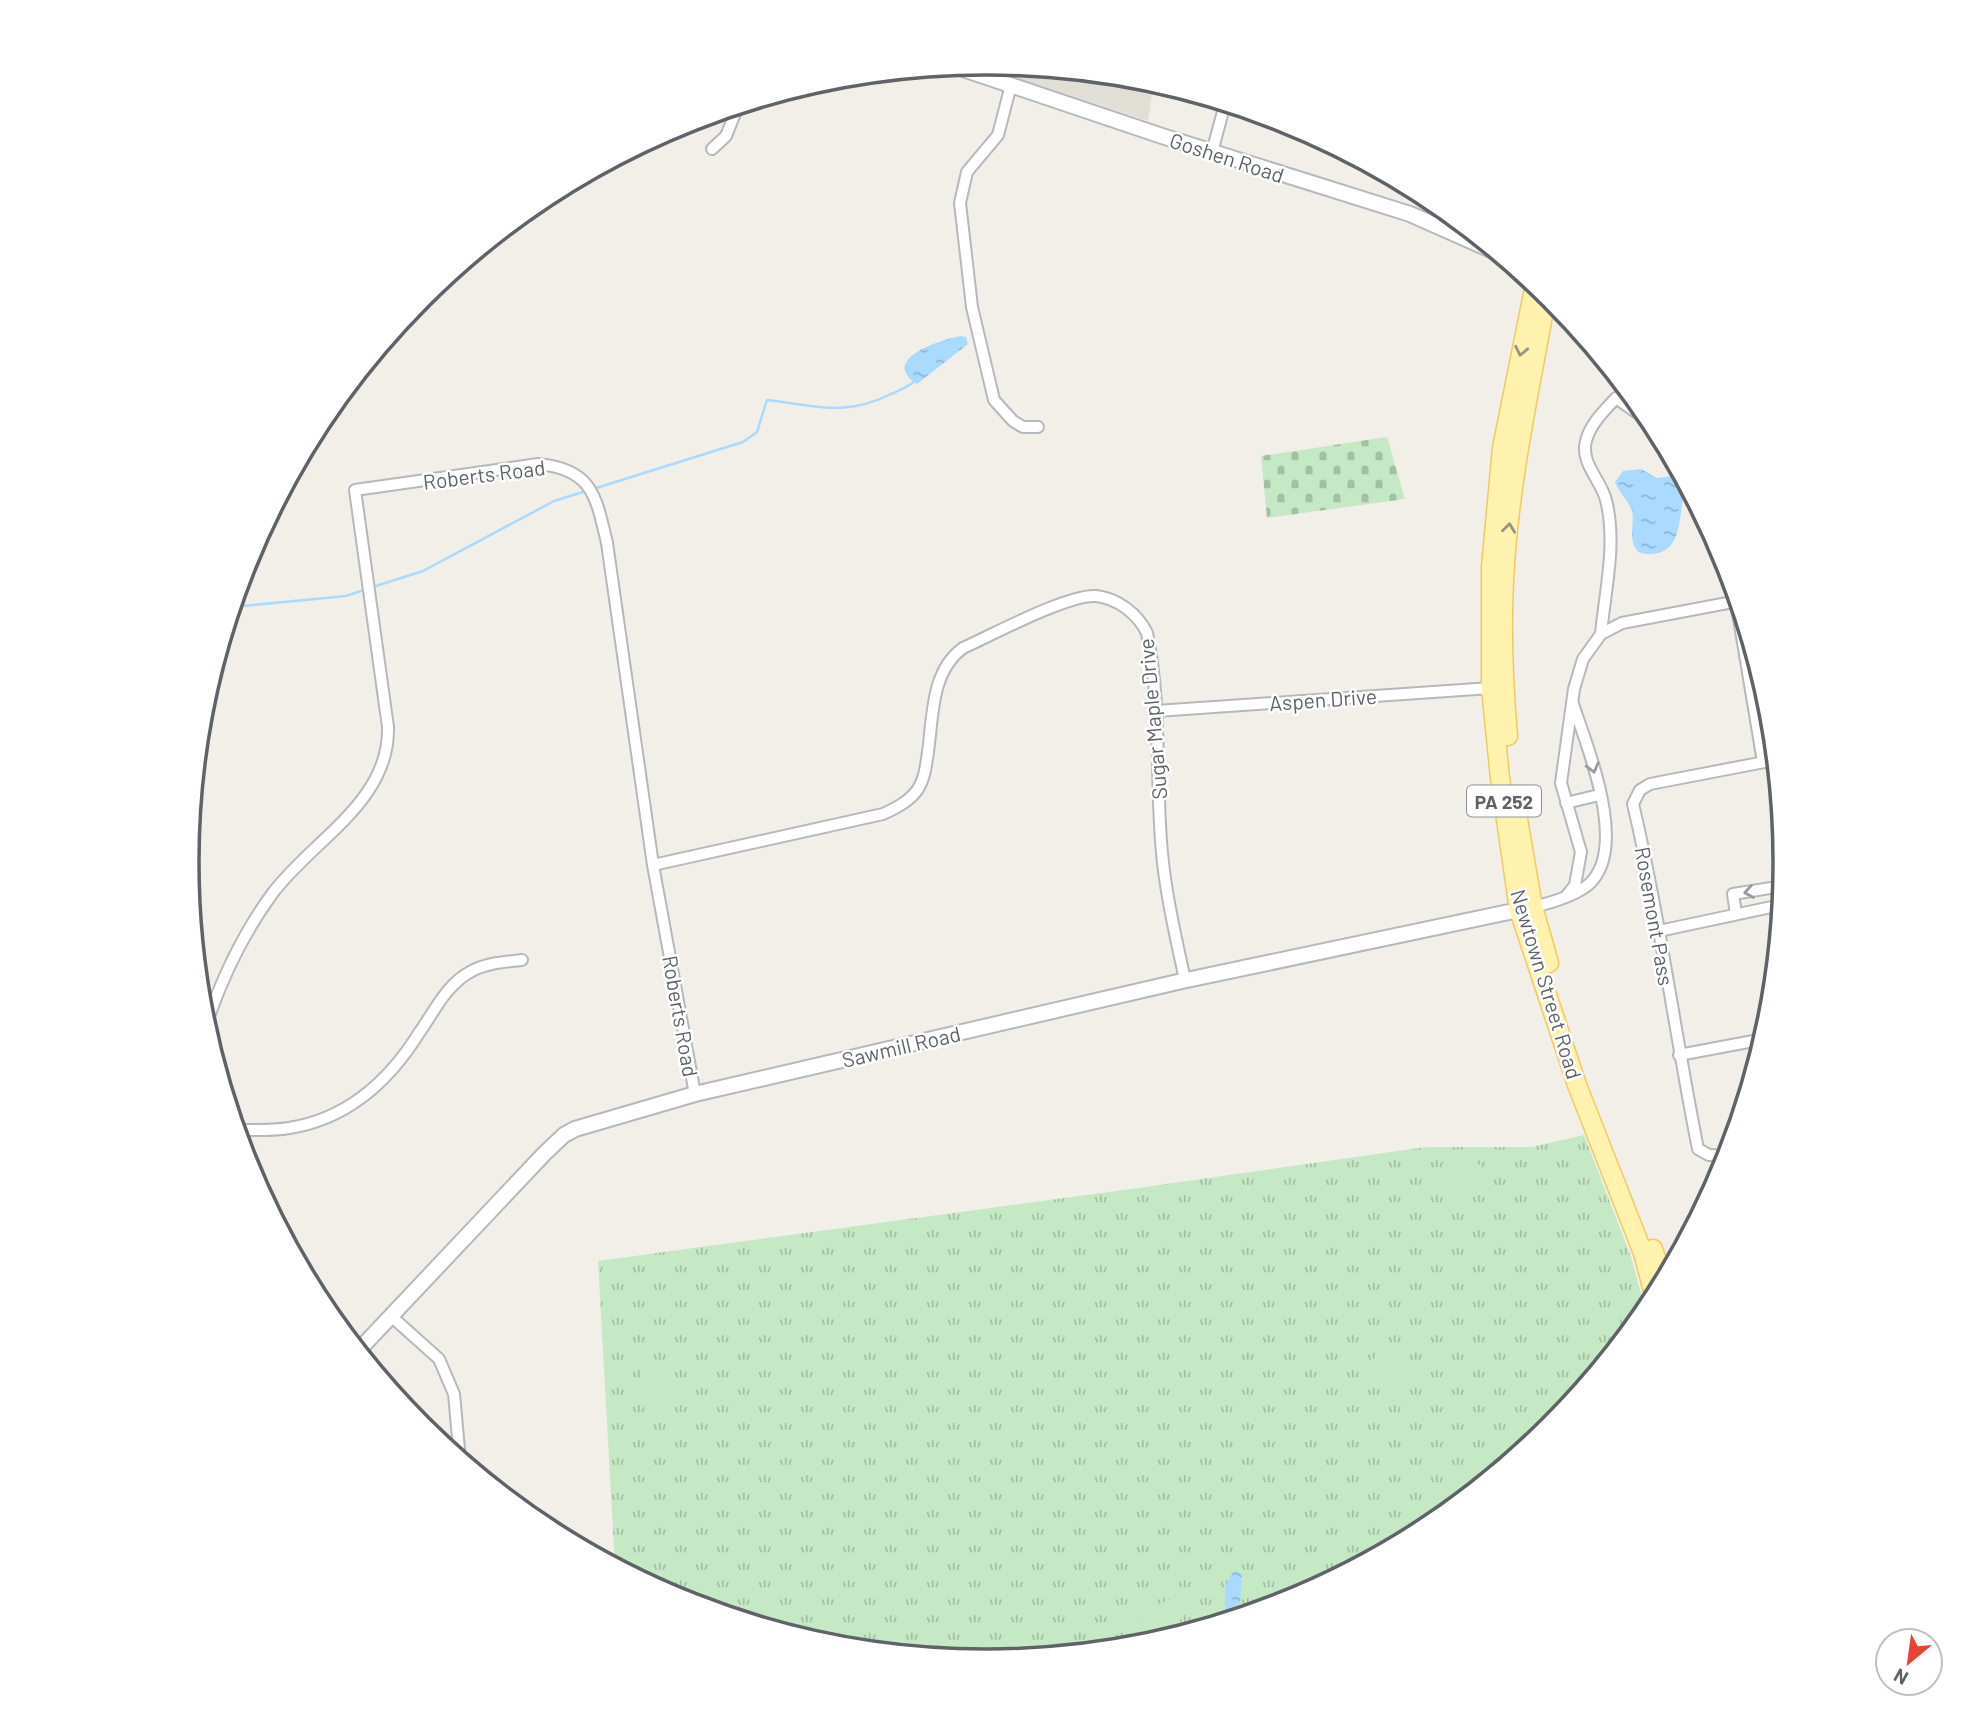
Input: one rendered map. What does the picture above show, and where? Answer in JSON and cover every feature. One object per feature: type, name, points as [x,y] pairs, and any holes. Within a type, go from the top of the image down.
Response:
[{"type":"main road","name":"Newtown Street Road","points":[[1533,296],[1504,437],[1506,487],[1503,679],[1526,908],[1659,1270]]},
{"type":"main road","name":"Newtown Street Road","points":[[1544,307],[1491,567],[1491,688],[1500,779],[1526,908],[1577,1085],[1643,1253],[1651,1283]]},
{"type":"street","name":"Goshen Road","points":[[982,75],[1410,214],[1466,239]]},
{"type":"street","points":[[1011,85],[998,135],[967,172],[960,203],[972,307],[994,400],[1013,421],[1023,427],[1038,427]]},
{"type":"street","points":[[1212,152],[1223,112]]},
{"type":"street","points":[[712,149],[726,136],[734,117]]},
{"type":"street","points":[[1601,634],[1612,545],[1606,499],[1585,459],[1586,441],[1595,422],[1616,398],[1627,406]]},
{"type":"street","name":"Roberts Road","points":[[213,1008],[233,955],[257,916],[298,863],[363,800],[378,777],[386,755],[388,727],[355,490],[538,464],[558,466],[577,475],[597,498],[607,544],[653,865],[695,1094]]},
{"type":"street","name":"Sugar Maple Drive","points":[[653,865],[883,814],[897,808],[918,788],[925,773],[939,684],[945,666],[953,656],[963,648],[1070,599],[1095,596],[1125,607],[1142,622],[1149,644],[1156,711],[1162,853],[1185,980]]},
{"type":"street","points":[[1567,895],[1575,885],[1581,852],[1562,783],[1574,689],[1583,659],[1601,634],[1622,623],[1729,603]]},
{"type":"street","points":[[1747,664],[1763,762]]},
{"type":"street","name":"Aspen Drive","points":[[1156,711],[1491,688]]},
{"type":"street","points":[[1526,908],[1588,885],[1604,857],[1606,838],[1599,795],[1573,703]]},
{"type":"street","name":"Rosemont Pass","points":[[1716,1155],[1698,1149],[1633,804],[1640,790],[1650,784],[1767,761]]},
{"type":"street","points":[[1566,803],[1599,795]]},
{"type":"street","points":[[1736,914],[1733,894],[1773,888]]},
{"type":"street","points":[[1659,931],[1772,907]]},
{"type":"street","name":"Sawmill Road","points":[[363,1345],[544,1154],[564,1135],[586,1125],[695,1094],[1185,980],[1526,908]]},
{"type":"street","points":[[246,1130],[289,1128],[319,1120],[353,1104],[369,1093],[396,1066],[458,979],[485,965],[522,960]]},
{"type":"street","points":[[1679,1055],[1752,1041]]},
{"type":"street","points":[[391,1315],[439,1359],[454,1394],[459,1446]]},
{"type":"shaded area","points":[[1013,76],[1089,82],[1152,93],[1148,121]]},
{"type":"green space","points":[[1387,437],[1405,499],[1267,518],[1261,456]]},
{"type":"green space","points":[[1584,1135],[1631,1257],[1642,1298],[1578,1382],[1543,1419],[1465,1487],[1380,1544],[1287,1590],[1190,1623],[1140,1635],[1037,1648],[935,1648],[832,1635],[782,1623],[685,1590],[614,1556],[598,1261],[1426,1147],[1532,1147]]},
{"type":"green space","points":[[1473,1160],[1483,1168],[1493,1184],[1487,1191],[1451,1197],[1441,1188],[1441,1184],[1456,1166]]},
{"type":"green space","points":[[1402,1346],[1408,1350],[1409,1368],[1403,1385],[1386,1390],[1371,1372],[1372,1361],[1379,1352]]},
{"type":"green space","points":[[653,1361],[664,1367],[663,1379],[670,1395],[664,1406],[655,1413],[643,1407],[636,1389],[645,1367]]},
{"type":"green space","points":[[1169,1600],[1177,1602],[1182,1607],[1177,1626],[1140,1635],[1135,1630],[1135,1619],[1149,1608]]},
{"type":"water","points":[[960,336],[966,337],[968,344],[917,384],[907,375],[905,367],[908,359],[917,352]]},
{"type":"water","points":[[1641,469],[1657,478],[1672,476],[1683,498],[1677,534],[1668,548],[1661,552],[1644,554],[1634,545],[1632,511],[1615,482],[1623,471]]},
{"type":"water","points":[[1236,1571],[1242,1574],[1240,1603],[1234,1610],[1225,1612],[1225,1587],[1232,1573]]},
{"type":"waterway","points":[[593,489],[743,442],[757,432],[767,400],[843,408],[874,401],[915,381]]},
{"type":"waterway","points":[[373,587],[423,571],[554,501],[586,491]]},
{"type":"waterway","points":[[242,606],[346,596],[367,589]]}]
